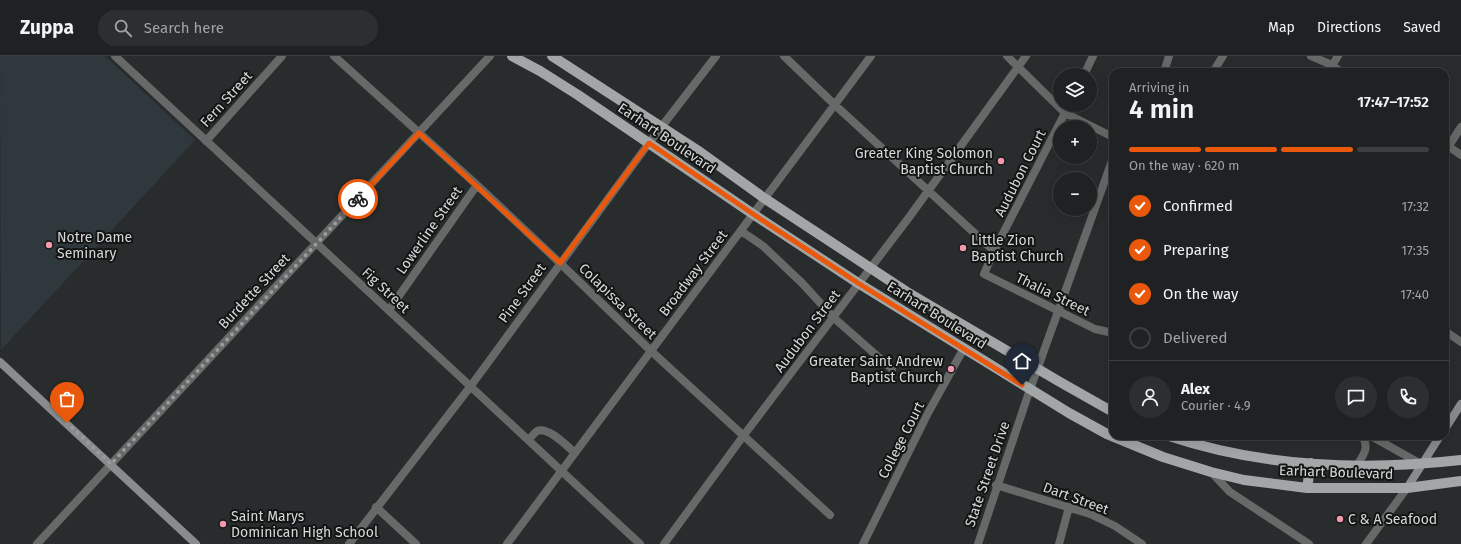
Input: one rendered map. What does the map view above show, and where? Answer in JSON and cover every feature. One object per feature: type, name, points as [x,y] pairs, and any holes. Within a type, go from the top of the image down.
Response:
[{"type":"main road","name":"Earhart Boulevard","points":[[512,56],[540,71],[578,95],[753,214],[858,283],[1030,390],[1109,435]]},
{"type":"main road","name":"Earhart Boulevard","points":[[558,57],[661,128],[700,152],[764,198],[907,292],[1109,410]]},
{"type":"main road","name":"Earhart Boulevard","points":[[1121,440],[1163,458],[1211,472],[1244,480],[1307,488],[1407,488],[1461,481]]},
{"type":"main road","name":"Earhart Boulevard","points":[[1182,440],[1211,449],[1265,459],[1311,463],[1422,465],[1461,460]]},
{"type":"main road","points":[[1307,488],[1311,463]]},
{"type":"street","name":"Fig Street","points":[[115,56],[640,544]]},
{"type":"street","name":"Fern Street","points":[[206,141],[282,56]]},
{"type":"street","name":"Colapissa Street","points":[[334,56],[476,185],[560,263],[650,350],[830,515]]},
{"type":"street","name":"Burdette Street","points":[[37,544],[490,56]]},
{"type":"street","name":"Pine Street","points":[[349,544],[376,507],[470,387],[649,143],[716,56]]},
{"type":"street","points":[[784,56],[835,105],[994,251]]},
{"type":"street","name":"Broadway Street","points":[[507,544],[650,350],[741,231],[764,198],[871,56]]},
{"type":"street","points":[[1007,56],[1065,113],[1109,135]]},
{"type":"street","name":"Audubon Street","points":[[664,544],[744,435],[834,318],[858,283],[928,191],[1026,56]]},
{"type":"street","points":[[1087,68],[1093,56]]},
{"type":"street","points":[[1165,68],[1169,56]]},
{"type":"street","points":[[1216,68],[1224,56]]},
{"type":"street","points":[[1311,56],[1329,68]]},
{"type":"street","points":[[1331,68],[1338,56]]},
{"type":"street","name":"Audubon Court","points":[[984,274],[994,251],[1065,113]]},
{"type":"street","points":[[1449,143],[1461,127]]},
{"type":"street","points":[[1449,149],[1461,155]]},
{"type":"street","name":"State Street Drive","points":[[978,544],[996,486],[1109,169]]},
{"type":"street","name":"Lowerline Street","points":[[389,310],[476,185]]},
{"type":"street","points":[[741,231],[763,246],[834,318],[892,370]]},
{"type":"street","name":"Thalia Street","points":[[984,274],[1095,329],[1109,332]]},
{"type":"street","points":[[1449,334],[1461,342]]},
{"type":"street","name":"College Court","points":[[863,544],[928,413],[964,348]]},
{"type":"street","points":[[0,362],[196,544]]},
{"type":"street","points":[[1449,423],[1461,404]]},
{"type":"street","points":[[528,440],[536,431],[542,430],[551,433],[574,453]]},
{"type":"street","points":[[1357,465],[1365,451],[1365,440]]},
{"type":"street","points":[[1378,440],[1422,465]]},
{"type":"street","points":[[1366,544],[1407,488],[1438,440]]},
{"type":"street","points":[[1211,472],[1230,492],[1309,544]]},
{"type":"street","name":"Dart Street","points":[[996,486],[1090,514],[1115,526],[1142,544]]},
{"type":"street","points":[[376,507],[416,544]]},
{"type":"street","points":[[1059,544],[1069,507]]},
{"type":"shaded area","name":"Notre Dame Seminary","points":[[0,56],[105,56],[195,140],[1,350]]},
{"type":"way so far","points":[[67,423],[111,464],[358,199]]},
{"type":"place","name":"Greater King Solomon Baptist Church","points":[[1001,161]]},
{"type":"place","name":"Notre Dame Seminary","points":[[49,245]]},
{"type":"place","name":"Little Zion Baptist Church","points":[[963,248]]},
{"type":"place","name":"Greater Saint Andrew Baptist Church","points":[[951,369]]},
{"type":"place","name":"C & A Seafood","points":[[1340,519]]},
{"type":"place","name":"Saint Marys Dominican High School","points":[[223,524]]},
{"type":"route","points":[[358,199],[419,133],[560,263],[649,143],[858,283],[1022,385]]}]
